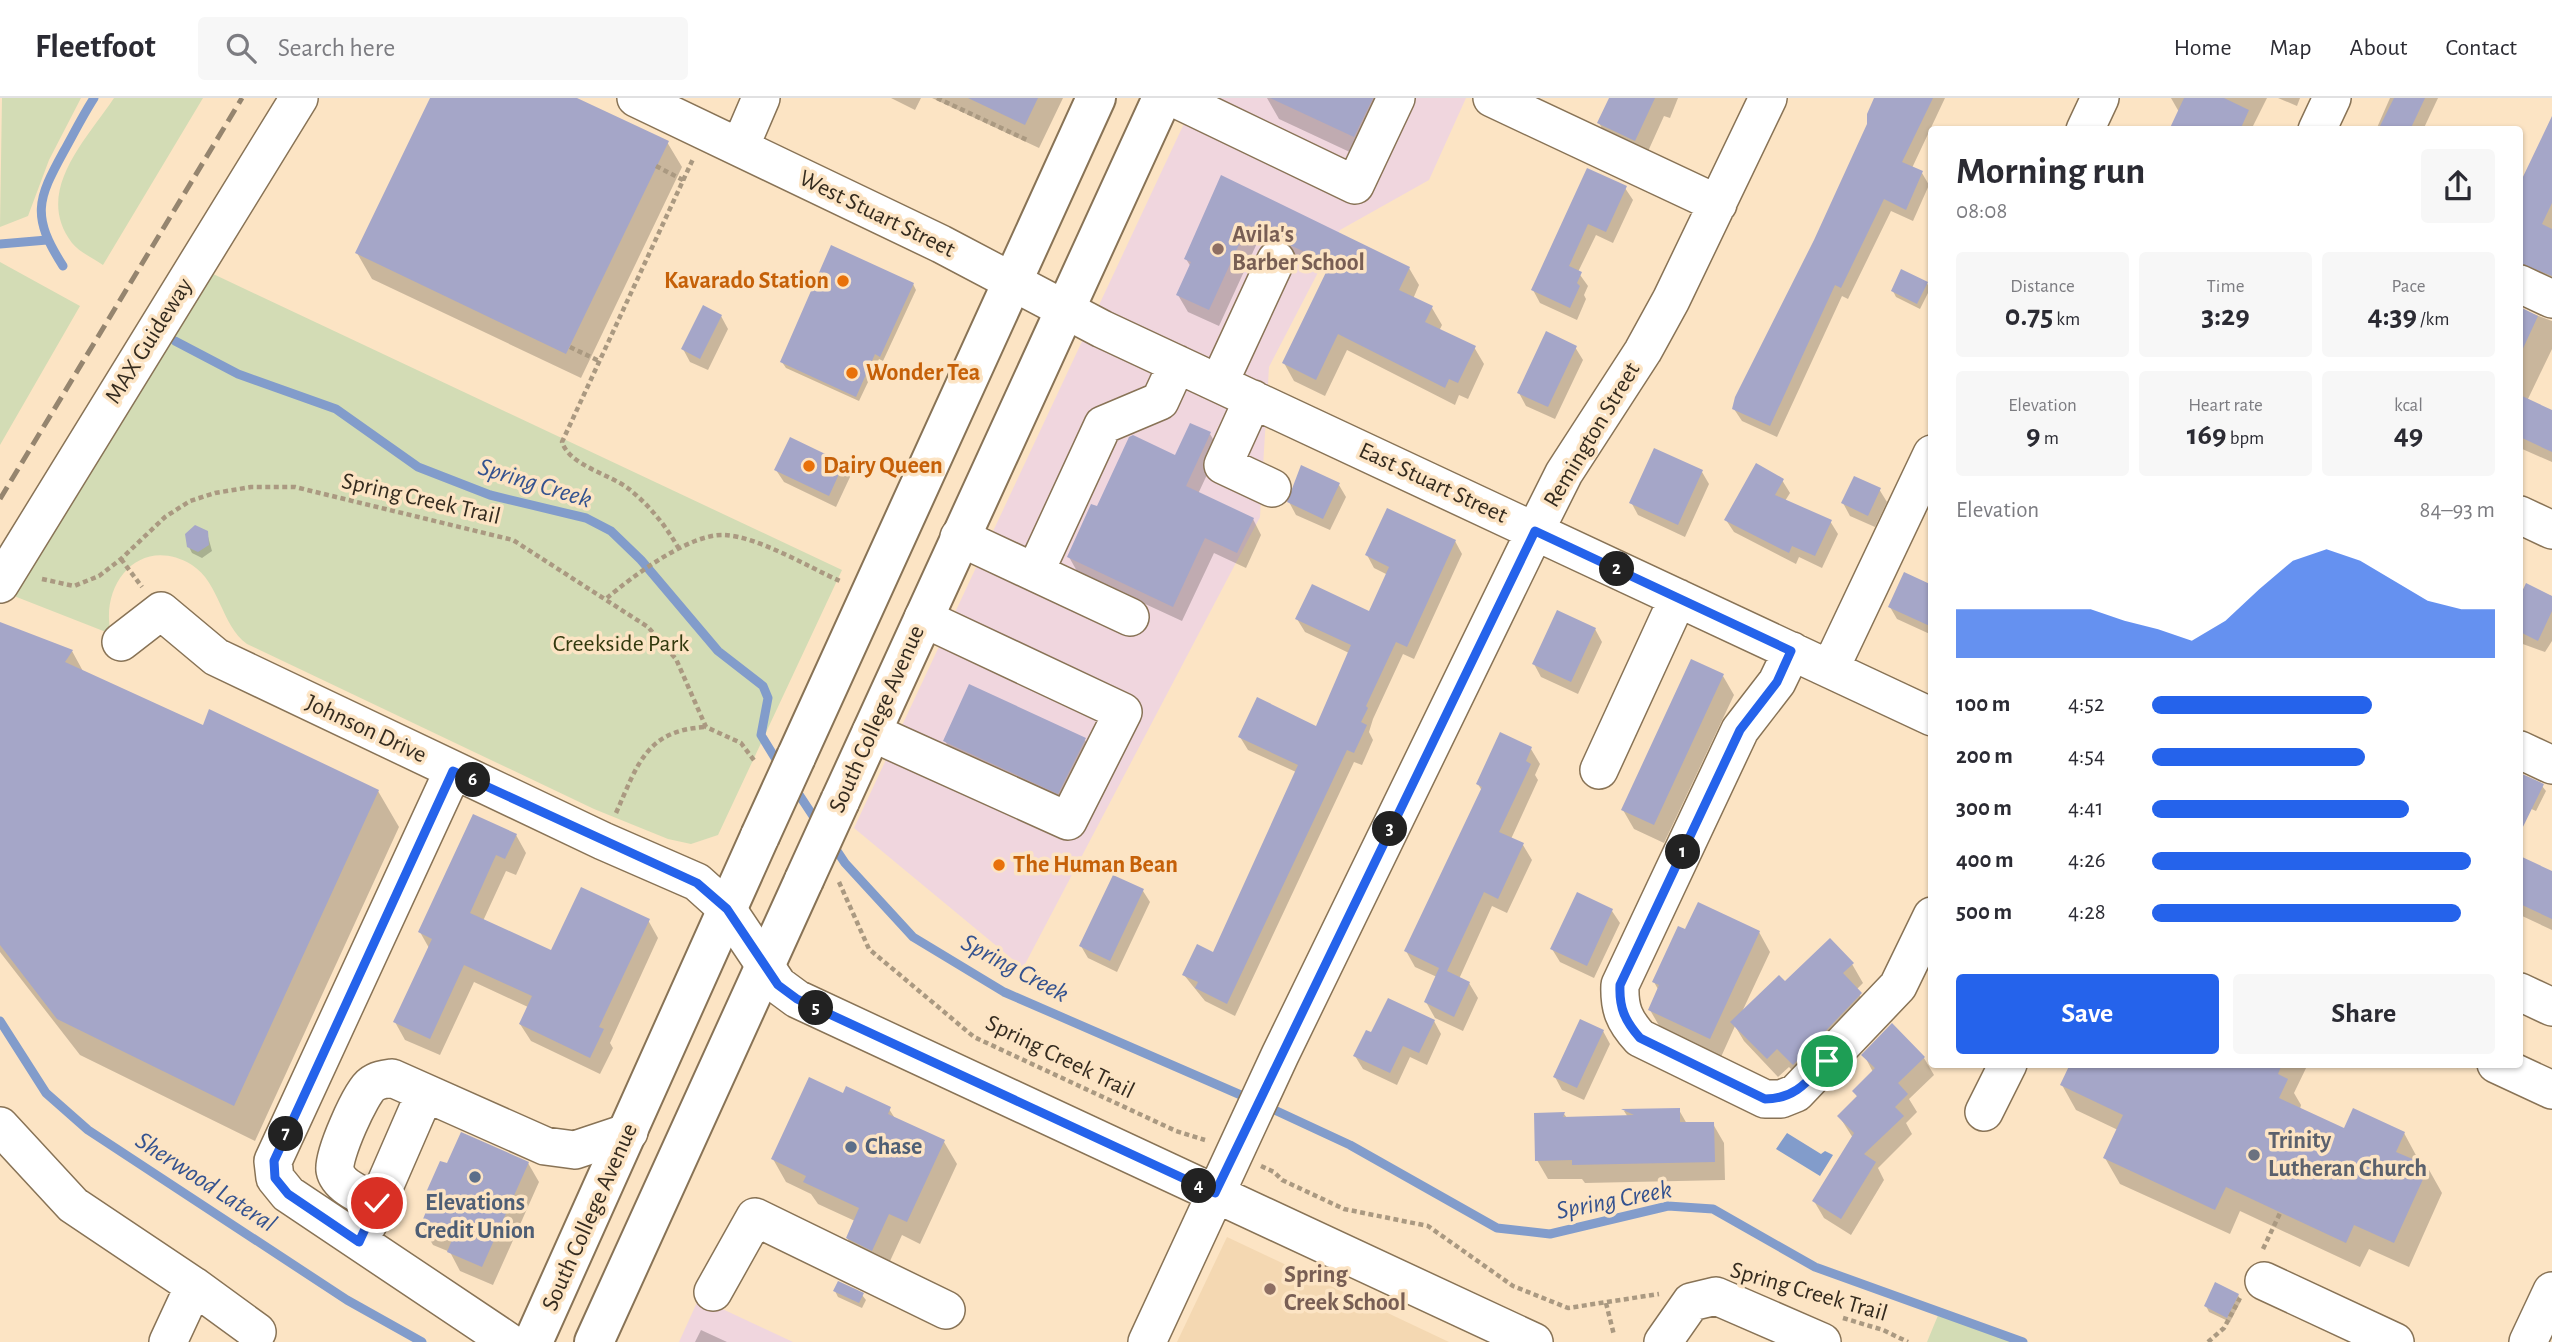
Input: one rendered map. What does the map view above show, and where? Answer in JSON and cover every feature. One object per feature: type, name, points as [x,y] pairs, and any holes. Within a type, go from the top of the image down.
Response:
[{"type":"highway","name":"South College Avenue","points":[[533,1342],[760,836],[780,765],[1013,282],[1096,98]]},
{"type":"highway","name":"South College Avenue","points":[[594,1342],[763,966],[818,876],[840,801],[1162,98]]},
{"type":"street","name":"MAX Guideway","points":[[0,584],[299,98]]},
{"type":"street","name":"West Stuart Street","points":[[636,98],[1013,282]]},
{"type":"street","points":[[740,147],[761,98]]},
{"type":"street","points":[[1174,98],[1355,186],[1396,98]]},
{"type":"street","points":[[1492,98],[1718,204]]},
{"type":"street","name":"Remington Street","points":[[1147,1342],[1280,1055],[1535,531],[1564,473],[1666,311],[1768,98]]},
{"type":"street","points":[[2087,126],[2100,98]]},
{"type":"street","points":[[2319,126],[2332,98]]},
{"type":"street","points":[[1219,383],[1276,260]]},
{"type":"street","name":"East Stuart Street","points":[[1013,282],[1177,364],[1928,715]]},
{"type":"street","points":[[2523,285],[2552,299]]},
{"type":"street","points":[[1035,572],[1103,425],[1160,401],[1177,364]]},
{"type":"street","points":[[1253,399],[1223,465],[1272,488]]},
{"type":"street","points":[[1830,669],[1928,462]]},
{"type":"street","points":[[2523,516],[2552,530]]},
{"type":"street","points":[[960,537],[1130,617]]},
{"type":"street","points":[[1598,770],[1678,598]]},
{"type":"street","name":"Johnson Drive","points":[[121,642],[161,611],[216,657],[453,771],[697,883],[727,909],[763,966],[778,985],[797,999],[1534,1342]]},
{"type":"street","points":[[871,732],[1068,821],[1123,712],[923,618]]},
{"type":"street","points":[[1791,651],[1777,682],[1740,730],[1620,985],[1619,1006],[1628,1024],[1640,1038],[1652,1044],[1765,1099],[1781,1099],[1803,1086],[1898,986],[1928,924]]},
{"type":"street","points":[[2523,751],[2552,765]]},
{"type":"street","points":[[453,771],[274,1161],[275,1178],[288,1194],[509,1342]]},
{"type":"street","points":[[2523,993],[2552,1007]]},
{"type":"street","points":[[1984,1112],[2006,1068]]},
{"type":"street","points":[[2505,1068],[2552,1090]]},
{"type":"street","points":[[377,1203],[338,1179],[334,1168],[336,1152],[369,1086],[392,1078],[545,1146],[575,1150],[629,1132]]},
{"type":"street","points":[[359,1242],[425,1093]]},
{"type":"street","points":[[0,1126],[74,1205],[257,1332]]},
{"type":"street","points":[[713,1292],[755,1217],[946,1310]]},
{"type":"street","points":[[2264,1281],[2395,1342]]},
{"type":"street","points":[[169,1342],[194,1286]]},
{"type":"street","points":[[2528,1342],[2552,1291]]},
{"type":"street","points":[[1663,1342],[1691,1302],[1716,1296],[1827,1328]]},
{"type":"path","points":[[937,98],[1027,140]]},
{"type":"path","points":[[679,549],[670,533],[637,495],[565,451],[562,442],[696,153]]},
{"type":"path","points":[[656,166],[683,180]]},
{"type":"path","points":[[570,347],[599,361]]},
{"type":"path","name":"Spring Creek Trail","points":[[42,579],[74,586],[99,576],[165,517],[190,501],[251,486],[295,487],[505,536],[607,598],[648,627],[676,660],[706,727]]},
{"type":"path","points":[[607,598],[679,549],[702,538],[724,535],[749,540],[841,582]]},
{"type":"path","points":[[603,841],[639,763],[650,747],[676,731],[706,727],[780,765]]},
{"type":"path","name":"Spring Creek Trail","points":[[818,876],[849,901],[869,949],[974,1037],[1176,1132],[1197,1137]]},
{"type":"path","points":[[1274,1172],[1282,1180],[1344,1209],[1428,1226],[1513,1286],[1568,1308],[1669,1292]]},
{"type":"path","points":[[1606,1303],[1614,1335]]},
{"type":"path","name":"Spring Creek Trail","points":[[1827,1328],[1884,1330],[1908,1342]]},
{"type":"shaded area","points":[[1196,98],[1466,98],[1429,180],[1340,230],[1269,367],[1260,517],[1023,968],[854,828]]},
{"type":"shaded area","name":"Spring Creek School","points":[[1227,1237],[1449,1342],[1177,1342]]},
{"type":"shaded area","points":[[699,1298],[793,1342],[679,1342]]},
{"type":"green space","points":[[2,98],[81,98],[49,160],[28,216],[0,227]]},
{"type":"green space","points":[[114,98],[203,98],[103,265],[72,243],[61,224],[58,205],[68,167]]},
{"type":"green space","points":[[0,262],[80,306],[0,445]]},
{"type":"green space","name":"Creekside Park","points":[[209,272],[842,570],[718,835],[691,844],[668,839],[594,809],[247,644],[231,626],[209,582],[192,565],[173,557],[156,556],[141,560],[128,569],[111,597],[111,634],[14,596]]},
{"type":"green space","points":[[1939,1313],[2014,1336],[2025,1342],[1927,1342]]},
{"type":"water","points":[[1787,1133],[1821,1154],[1825,1151],[1833,1155],[1820,1176],[1776,1149]]},
{"type":"building","points":[[430,98],[577,98],[669,141],[566,354],[355,253]]},
{"type":"building","points":[[968,98],[1038,98],[1025,125]]},
{"type":"building","points":[[1270,98],[1373,98],[1354,137]]},
{"type":"building","points":[[1609,98],[1655,98],[1635,141],[1597,123]]},
{"type":"building","points":[[1874,98],[1933,98],[1902,162],[1923,171],[1906,210],[1884,199],[1841,288],[1835,285],[1770,426],[1732,409],[1735,397],[1814,240],[1867,124],[1867,114]]},
{"type":"building","points":[[2184,98],[2224,98],[2249,110],[2242,126],[2171,126]]},
{"type":"building","points":[[2394,98],[2425,98],[2412,126],[2380,126]]},
{"type":"building","points":[[2552,116],[2552,203],[2542,224],[2552,229],[2552,276],[2523,264],[2523,177]]},
{"type":"building","points":[[1587,168],[1627,186],[1606,232],[1588,224],[1569,266],[1582,272],[1577,283],[1580,286],[1570,308],[1531,290]]},
{"type":"building","points":[[1221,175],[1410,267],[1399,290],[1433,306],[1425,322],[1476,346],[1458,383],[1449,379],[1445,388],[1338,334],[1316,380],[1282,363],[1330,264],[1248,225],[1209,310],[1176,295],[1191,262],[1184,259]]},
{"type":"building","points":[[831,245],[914,283],[880,357],[875,354],[856,397],[780,362]]},
{"type":"building","points":[[1901,269],[1928,282],[1917,304],[1891,291]]},
{"type":"building","points":[[703,305],[722,315],[700,359],[681,349]]},
{"type":"building","points":[[2523,308],[2538,316],[2523,348]]},
{"type":"building","points":[[1546,331],[1577,346],[1548,407],[1517,393]]},
{"type":"building","points":[[2523,396],[2552,410],[2552,452],[2523,438]]},
{"type":"building","points":[[1190,423],[1211,432],[1186,486],[1254,518],[1237,553],[1205,538],[1173,607],[1067,557],[1091,504],[1097,506],[1129,437],[1133,435],[1175,455]]},
{"type":"building","name":"Dairy Queen","points":[[790,437],[844,463],[829,496],[774,470]]},
{"type":"building","points":[[1654,448],[1703,470],[1678,525],[1629,503]]},
{"type":"building","points":[[1756,463],[1784,479],[1775,495],[1832,520],[1815,556],[1792,546],[1789,553],[1724,520]]},
{"type":"building","points":[[1301,465],[1340,483],[1323,519],[1287,502]]},
{"type":"building","points":[[1854,476],[1881,488],[1868,516],[1841,503]]},
{"type":"building","points":[[1387,508],[1456,540],[1407,647],[1396,642],[1366,706],[1368,708],[1361,722],[1367,725],[1354,753],[1347,750],[1227,1004],[1195,988],[1198,982],[1182,975],[1197,944],[1213,952],[1298,765],[1238,737],[1257,697],[1316,726],[1351,645],[1295,619],[1312,584],[1369,611],[1389,567],[1365,555]]},
{"type":"building","points":[[195,525],[208,531],[209,545],[198,552],[187,547],[185,534]]},
{"type":"building","points":[[1904,572],[1928,583],[1928,625],[1888,607]]},
{"type":"building","points":[[2526,583],[2552,596],[2552,611],[2538,641],[2523,634],[2523,590]]},
{"type":"building","points":[[1557,610],[1596,628],[1571,682],[1532,664]]},
{"type":"building","points":[[0,622],[73,650],[65,662],[203,725],[209,709],[379,790],[234,1106],[57,1019],[0,945]]},
{"type":"building","points":[[1691,659],[1724,674],[1654,825],[1621,810]]},
{"type":"building","points":[[969,684],[1086,738],[1058,794],[943,741]]},
{"type":"building","points":[[1500,732],[1532,747],[1526,761],[1531,764],[1499,832],[1524,843],[1498,899],[1484,892],[1447,971],[1470,982],[1454,1017],[1424,1002],[1439,968],[1404,951],[1482,787],[1476,784]]},
{"type":"building","points":[[2523,774],[2544,784],[2523,827]]},
{"type":"building","points":[[473,814],[517,834],[505,859],[496,855],[470,913],[551,950],[581,887],[650,919],[599,1027],[604,1029],[590,1058],[519,1024],[532,996],[464,965],[430,1039],[393,1022],[432,939],[418,932]]},
{"type":"building","points":[[2523,857],[2552,871],[2552,919],[2523,905]]},
{"type":"building","points":[[1113,875],[1144,889],[1110,961],[1079,946]]},
{"type":"building","points":[[1577,892],[1613,909],[1587,966],[1550,949]]},
{"type":"building","points":[[1698,902],[1760,931],[1710,1039],[1648,1010],[1659,985],[1652,982],[1678,926],[1685,929]]},
{"type":"building","points":[[1830,938],[1854,963],[1843,973],[1862,993],[1793,1065],[1777,1049],[1767,1059],[1730,1022],[1779,975],[1785,981]]},
{"type":"building","points":[[1388,998],[1435,1020],[1419,1053],[1403,1046],[1390,1073],[1353,1056],[1366,1030],[1371,1032]]},
{"type":"building","points":[[1580,1019],[1604,1030],[1577,1088],[1553,1077]]},
{"type":"building","points":[[1892,1023],[1925,1057],[1898,1083],[1908,1094],[1895,1107],[1904,1116],[1864,1154],[1876,1162],[1841,1219],[1812,1201],[1854,1133],[1837,1116],[1857,1096],[1852,1091],[1875,1068],[1861,1055]]},
{"type":"building","name":"Trinity Lutheran Church","points":[[2068,1068],[2280,1068],[2278,1074],[2288,1079],[2279,1098],[2344,1128],[2353,1108],[2405,1132],[2396,1152],[2429,1166],[2394,1243],[2354,1225],[2346,1243],[2226,1187],[2215,1210],[2103,1158],[2123,1115],[2060,1085]]},
{"type":"building","points":[[809,1077],[843,1093],[846,1086],[891,1107],[888,1114],[945,1140],[907,1222],[889,1214],[872,1251],[846,1238],[859,1208],[803,1182],[806,1176],[771,1159]]},
{"type":"building","points":[[1680,1108],[1680,1122],[1714,1122],[1715,1162],[1572,1165],[1572,1160],[1535,1161],[1534,1113],[1565,1112],[1563,1117],[1634,1115],[1621,1109]]},
{"type":"building","points":[[461,1132],[529,1162],[482,1267],[447,1252],[452,1240],[420,1226],[431,1200],[424,1197],[440,1161],[447,1163]]},
{"type":"building","points":[[838,1281],[864,1293],[859,1303],[833,1291]]},
{"type":"building","points":[[2215,1282],[2239,1294],[2227,1318],[2204,1306]]},
{"type":"waterway","name":"Spring Creek","points":[[63,266],[42,221],[43,196],[55,168],[94,98]]},
{"type":"waterway","points":[[0,244],[47,240]]},
{"type":"waterway","name":"Spring Creek","points":[[175,341],[238,374],[336,409],[418,467],[490,495],[586,518],[611,531],[641,560],[718,651],[763,686],[768,698],[761,735],[780,766]]},
{"type":"waterway","name":"Spring Creek","points":[[794,787],[819,825]]},
{"type":"waterway","name":"Spring Creek","points":[[833,845],[845,863],[913,937],[1004,992],[1250,1099]]},
{"type":"waterway","name":"Sherwood Lateral","points":[[0,1021],[46,1093],[88,1130],[347,1300],[422,1342]]},
{"type":"waterway","name":"Spring Creek","points":[[1266,1106],[1350,1145],[1497,1228],[1550,1234],[1668,1206],[1713,1209],[1815,1267],[2023,1342]]},
{"type":"railway","points":[[0,499],[242,98]]},
{"type":"place","name":"Avila's Barber School","points":[[1218,249]]},
{"type":"place","name":"Kavarado Station","points":[[843,281]]},
{"type":"place","name":"Wonder Tea","points":[[852,373]]},
{"type":"place","name":"Dairy Queen","points":[[809,466]]},
{"type":"place","name":"The Human Bean","points":[[999,865]]},
{"type":"place","name":"Chase","points":[[851,1147]]},
{"type":"place","name":"Trinity Lutheran Church","points":[[2254,1155]]},
{"type":"place","name":"Elevations Credit Union","points":[[475,1177]]},
{"type":"place","name":"Spring Creek School","points":[[1270,1289]]},
{"type":"route","points":[[377,1203],[359,1242],[288,1194],[275,1178],[274,1161],[453,771],[697,883],[727,909],[763,966],[778,985],[797,999],[1215,1193],[1535,531],[1791,651],[1777,682],[1740,730],[1620,985],[1619,1006],[1628,1024],[1640,1038],[1765,1099],[1781,1099],[1796,1093],[1827,1061]]}]
